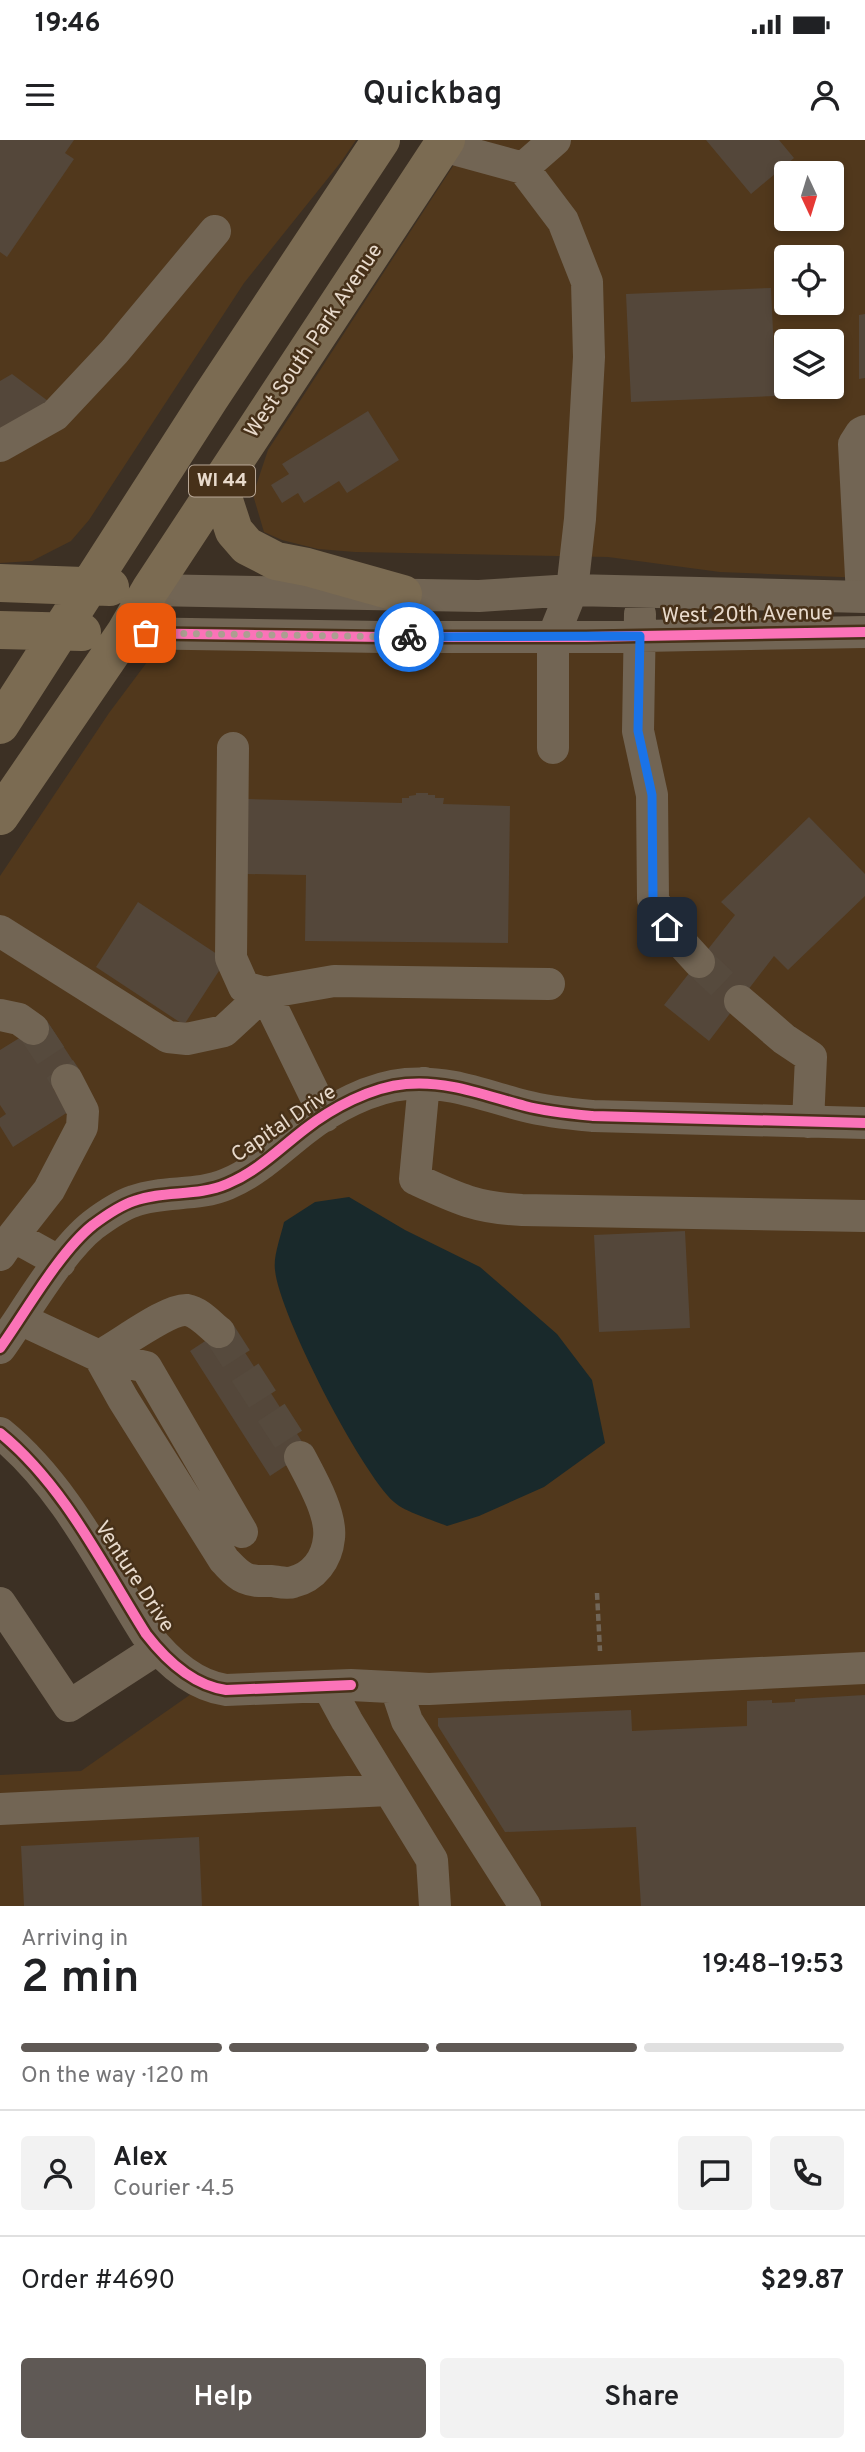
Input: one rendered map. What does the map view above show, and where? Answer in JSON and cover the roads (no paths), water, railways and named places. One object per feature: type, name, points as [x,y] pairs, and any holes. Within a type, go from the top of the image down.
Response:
[{"type":"main road","name":"WI 44","points":[[0,724],[382,140]]},
{"type":"main road","name":"West South Park Avenue","points":[[0,816],[125,633],[150,590],[445,143]]},
{"type":"main road","points":[[219,485],[234,531],[247,547],[276,561],[403,594]]},
{"type":"main road","name":"West 20th Avenue","points":[[0,583],[150,590]]},
{"type":"main road","name":"West 20th Avenue","points":[[0,630],[125,633]]},
{"type":"street","points":[[523,167],[555,140]]},
{"type":"street","points":[[445,143],[523,167],[563,221],[587,282],[589,358],[580,519],[572,590],[553,637],[553,748]]},
{"type":"street","points":[[0,446],[55,415],[115,351],[215,231]]},
{"type":"street","points":[[864,596],[854,444],[865,431]]},
{"type":"street","name":"West 20th Avenue","points":[[150,590],[479,596],[572,590],[864,596]]},
{"type":"street","points":[[640,591],[638,731],[652,795],[653,899],[667,927],[699,962]]},
{"type":"street","name":"West 20th Avenue","points":[[125,633],[553,637],[865,632]]},
{"type":"street","points":[[233,748],[231,958],[244,987],[265,993],[334,981],[549,984]]},
{"type":"street","points":[[0,931],[168,1037],[187,1039],[224,1031],[265,993]]},
{"type":"street","points":[[265,993],[325,1116]]},
{"type":"street","points":[[740,1001],[811,1057],[808,1122]]},
{"type":"street","points":[[0,1015],[19,1019],[33,1029]]},
{"type":"street","points":[[60,1262],[6,1246],[49,1189],[82,1127],[83,1111],[67,1080]]},
{"type":"street","points":[[424,1083],[415,1179],[466,1202],[491,1209],[865,1216]]},
{"type":"street","name":"Capital Drive","points":[[0,1348],[60,1262],[91,1227],[118,1208],[135,1200],[208,1191],[227,1184],[254,1171],[306,1128],[325,1116],[382,1088],[424,1083],[466,1088],[526,1106],[582,1115],[865,1123]]},
{"type":"street","points":[[99,1356],[177,1311],[187,1310],[198,1315],[219,1332]]},
{"type":"street","points":[[20,1319],[99,1356],[146,1367],[227,1526],[224,1560],[237,1573],[256,1581],[292,1583],[319,1566],[329,1539],[327,1519],[300,1457]]},
{"type":"street","name":"Venture Drive","points":[[0,1433],[24,1453],[53,1486],[163,1656],[185,1673],[213,1688],[226,1690],[340,1685],[429,1689],[865,1668]]},
{"type":"street","points":[[0,1603],[69,1706],[158,1649]]},
{"type":"street","points":[[340,1685],[389,1790],[432,1860],[435,1906]]},
{"type":"street","points":[[396,1688],[407,1721],[525,1906]]},
{"type":"street","points":[[0,1809],[389,1790]]},
{"type":"tunnel","points":[[699,962],[740,1001]]},
{"type":"tunnel","points":[[33,1029],[67,1080]]},
{"type":"tunnel","points":[[219,1332],[300,1457]]}]
